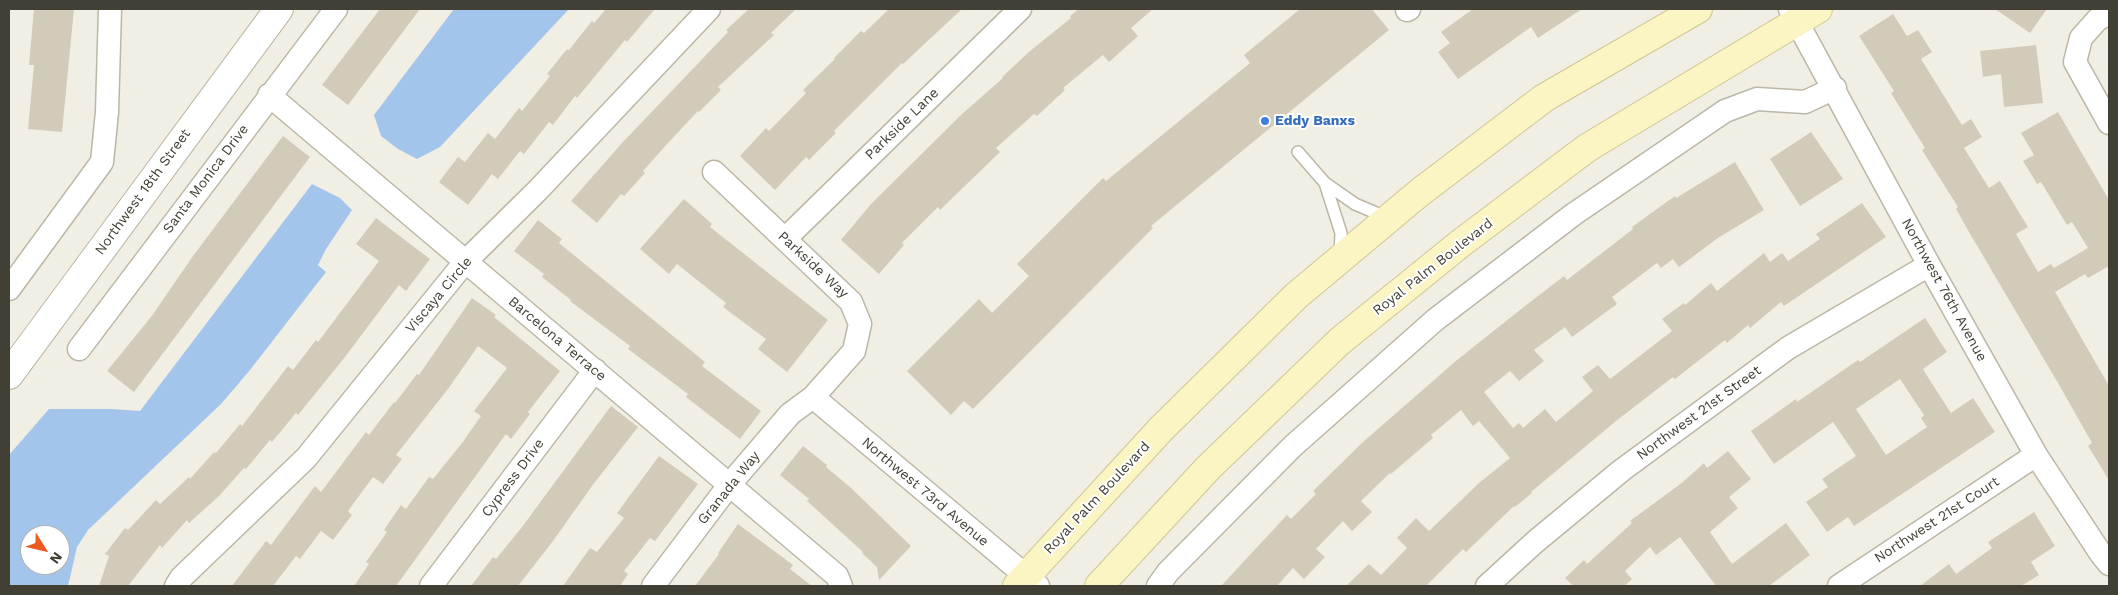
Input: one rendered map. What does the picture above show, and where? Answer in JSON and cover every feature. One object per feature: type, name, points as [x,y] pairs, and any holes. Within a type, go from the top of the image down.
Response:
[{"type":"main road","name":"Royal Palm Boulevard","points":[[1027,583],[1161,428],[1296,296],[1419,193],[1544,98],[1698,9]]},
{"type":"main road","name":"Royal Palm Boulevard","points":[[1098,586],[1208,468],[1340,341],[1461,243],[1586,148],[1802,13]]},
{"type":"street","points":[[9,289],[102,162],[110,9]]},
{"type":"street","name":"Northwest 18th Street","points":[[9,375],[278,9]]},
{"type":"street","name":"Santa Monica Drive","points":[[78,349],[269,94],[336,9]]},
{"type":"street","name":"Viscaya Circle","points":[[176,586],[180,578],[306,458],[465,262],[538,190],[709,9]]},
{"type":"street","name":"Parkside Lane","points":[[785,238],[1020,9]]},
{"type":"street","name":"Northwest 76th Avenue","points":[[1802,13],[1835,88],[1929,265],[2036,455],[2109,564]]},
{"type":"street","points":[[2109,14],[2097,20],[2081,38],[2075,62],[2109,124]]},
{"type":"street","points":[[1158,586],[1168,572],[1293,446],[1434,320],[1574,214],[1725,111],[1757,99],[1805,102],[1835,88]]},
{"type":"street","name":"Barcelona Terrace","points":[[269,94],[837,576],[841,586]]},
{"type":"street","name":"Parkside Way","points":[[714,172],[852,302],[860,324],[854,351],[813,397]]},
{"type":"street","name":"Northwest 21st Street","points":[[1487,586],[1535,542],[1622,470],[1788,348],[1929,265]]},
{"type":"street","name":"Cypress Drive","points":[[431,586],[595,370]]},
{"type":"street","name":"Granada Way","points":[[653,586],[730,484],[790,414],[813,397]]},
{"type":"street","name":"Northwest 73rd Avenue","points":[[813,397],[1027,583]]},
{"type":"street","name":"Northwest 21st Court","points":[[1839,586],[2036,455]]},
{"type":"lane","points":[[1298,152],[1325,183],[1355,204],[1389,218]]},
{"type":"lane","points":[[1325,183],[1341,233],[1340,260]]},
{"type":"water","points":[[454,9],[569,9],[440,147],[417,159],[398,149],[381,136],[374,115]]},
{"type":"water","points":[[312,184],[340,198],[352,210],[326,249],[318,265],[326,272],[250,370],[221,404],[88,530],[77,547],[68,586],[9,586],[9,455],[49,409],[140,411]]},
{"type":"building","points":[[34,9],[74,9],[62,132],[28,129],[34,65],[29,65]]},
{"type":"building","points":[[380,9],[420,9],[348,105],[322,85]]},
{"type":"building","points":[[606,9],[655,9],[627,42],[625,40],[577,98],[575,96],[553,125],[549,122],[524,154],[520,151],[498,179],[492,174],[468,205],[439,182],[458,157],[465,162],[488,133],[495,139],[519,108],[522,111],[550,76],[547,74],[567,49],[569,50],[592,21],[594,23]]},
{"type":"building","points":[[749,9],[796,9],[771,33],[774,35],[718,87],[721,90],[668,143],[643,171],[645,173],[624,196],[621,194],[597,223],[571,201],[622,143],[728,32],[726,30]]},
{"type":"building","points":[[889,9],[962,9],[902,63],[834,131],[836,133],[809,160],[806,157],[775,190],[740,156],[766,128],[769,131],[806,93],[803,90],[861,31],[864,33]]},
{"type":"building","points":[[1079,9],[1153,9],[1131,28],[1138,36],[1109,62],[1103,55],[1063,88],[1065,90],[1037,116],[1034,114],[996,148],[1000,152],[940,210],[938,207],[902,243],[904,245],[879,274],[841,240],[871,204],[962,114]]},
{"type":"building","points":[[1300,9],[1372,9],[1389,30],[1151,226],[1153,228],[973,409],[964,401],[951,415],[907,371],[979,299],[992,313],[1029,276],[1017,264],[1103,178],[1106,181],[1250,63],[1244,55]]},
{"type":"building","points":[[1473,9],[1582,9],[1538,38],[1531,27],[1458,79],[1438,52],[1450,43],[1441,32]]},
{"type":"building","points":[[1995,9],[2047,9],[2030,33]]},
{"type":"building","points":[[1893,14],[1907,36],[1918,30],[1932,52],[1921,59],[1962,125],[1971,119],[1982,137],[1964,148],[1989,188],[2000,181],[2028,227],[2016,234],[2038,272],[2051,264],[2054,268],[2088,248],[2072,222],[2067,225],[2041,182],[2037,184],[2023,161],[2034,155],[2021,133],[2058,112],[2109,200],[2109,266],[2088,278],[2085,274],[2055,292],[2109,386],[2109,480],[2088,446],[2092,443],[2058,383],[1969,232],[1956,209],[1958,207],[1922,150],[1925,148],[1891,93],[1894,91],[1859,36]]},
{"type":"building","points":[[2036,45],[2043,103],[2004,107],[2001,74],[1983,77],[1980,51]]},
{"type":"building","points":[[1811,132],[1843,179],[1800,206],[1770,159]]},
{"type":"building","points":[[283,136],[310,157],[134,392],[107,371],[151,317],[193,256]]},
{"type":"building","points":[[1735,162],[1764,210],[1718,238],[1679,267],[1673,259],[1661,268],[1657,263],[1612,297],[1617,304],[1572,337],[1565,327],[1534,350],[1544,361],[1519,381],[1510,371],[1484,392],[1513,428],[1519,423],[1523,428],[1545,409],[1556,422],[1593,391],[1582,377],[1598,365],[1610,379],[1672,331],[1662,319],[1684,303],[1685,305],[1711,283],[1717,291],[1764,253],[1770,262],[1782,253],[1788,261],[1820,239],[1816,234],[1862,203],[1886,237],[1784,306],[1781,302],[1750,328],[1748,325],[1727,343],[1725,340],[1675,379],[1673,377],[1616,421],[1532,493],[1514,506],[1466,552],[1463,549],[1426,586],[1346,586],[1369,564],[1381,575],[1407,548],[1397,538],[1416,518],[1429,531],[1479,483],[1510,458],[1479,421],[1473,426],[1461,410],[1431,435],[1433,438],[1390,473],[1361,501],[1372,512],[1352,531],[1343,521],[1316,549],[1325,557],[1304,579],[1293,568],[1277,586],[1221,586],[1287,515],[1291,519],[1316,494],[1313,491],[1363,442],[1457,360],[1564,276],[1567,280],[1633,229],[1632,227],[1675,196],[1676,198]]},
{"type":"building","points":[[684,199],[712,224],[710,227],[828,320],[787,372],[758,349],[766,339],[723,307],[726,303],[677,264],[669,274],[640,249]]},
{"type":"building","points":[[376,218],[430,259],[406,291],[399,285],[345,357],[298,415],[296,413],[272,442],[270,440],[246,469],[244,468],[219,496],[189,523],[187,520],[162,548],[160,545],[128,586],[99,586],[109,556],[105,554],[125,528],[128,530],[156,500],[160,504],[189,477],[190,479],[214,452],[216,453],[240,424],[242,426],[288,366],[293,370],[316,340],[318,342],[379,261],[356,244]]},
{"type":"building","points":[[538,220],[562,239],[559,243],[705,362],[702,366],[761,411],[740,439],[686,397],[688,394],[628,349],[630,346],[570,301],[542,277],[544,274],[514,251]]},
{"type":"building","points":[[472,298],[496,315],[494,317],[560,371],[528,412],[530,414],[511,439],[506,434],[396,586],[354,586],[369,564],[366,562],[387,532],[384,530],[401,505],[406,509],[429,477],[433,479],[462,443],[481,416],[474,411],[507,368],[478,346],[448,389],[396,455],[402,459],[383,484],[373,477],[348,511],[352,515],[333,540],[321,531],[300,559],[296,556],[273,586],[232,586],[266,541],[271,545],[315,486],[321,492],[366,432],[369,435],[417,374],[419,375]]},
{"type":"building","points":[[1925,318],[1947,352],[1923,369],[1929,379],[1951,413],[1973,398],[1995,432],[1854,526],[1848,517],[1827,532],[1806,502],[1828,487],[1822,479],[1856,456],[1833,422],[1774,464],[1751,431],[1796,399],[1797,402],[1858,360],[1860,362]],"holes":[[[1900,379],[1924,415],[1921,418],[1927,427],[1886,455],[1856,409]]]},
{"type":"building","points":[[611,406],[638,427],[518,586],[471,586],[493,557],[496,559],[522,527]]},
{"type":"building","points":[[803,446],[827,465],[826,467],[850,487],[911,546],[879,580],[877,567],[863,552],[807,501],[809,499],[780,475]]},
{"type":"building","points":[[1728,451],[1751,479],[1729,497],[1738,508],[1710,532],[1732,564],[1786,523],[1810,555],[1769,586],[1716,586],[1680,537],[1656,555],[1650,547],[1625,571],[1632,579],[1624,586],[1573,586],[1565,578],[1584,560],[1587,564],[1632,523],[1630,521],[1683,482],[1704,463],[1707,468]]},
{"type":"building","points":[[659,456],[698,484],[655,541],[650,538],[624,571],[628,574],[620,586],[563,586],[590,548],[597,552],[624,518],[617,513]]},
{"type":"building","points":[[2034,512],[2055,546],[2031,562],[2039,575],[2021,586],[1920,586],[1949,564],[1956,574],[1992,548],[1988,542]]},
{"type":"building","points":[[738,524],[793,565],[790,569],[812,586],[695,586]]},
{"type":"place","name":"Eddy Banxs","points":[[1265,121]]}]
